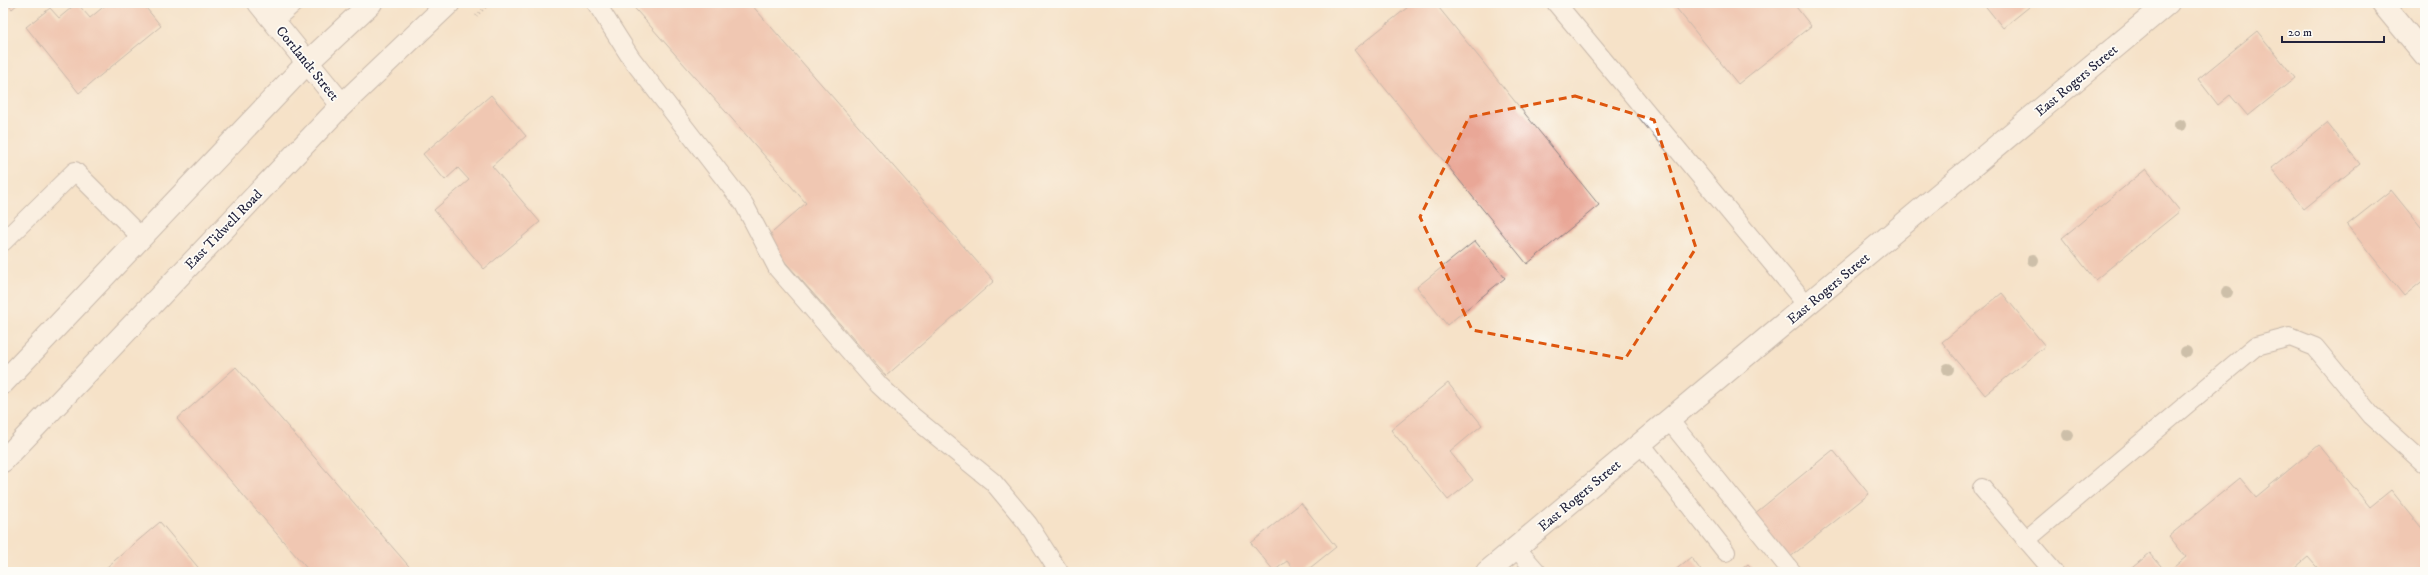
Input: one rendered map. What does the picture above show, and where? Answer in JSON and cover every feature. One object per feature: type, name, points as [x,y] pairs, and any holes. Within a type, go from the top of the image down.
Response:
[{"type":"main road","name":"Cortlandt Street","points":[[259,3],[342,105]]},
{"type":"main road","points":[[3,383],[307,63],[371,3]]},
{"type":"main road","name":"East Tidwell Road","points":[[3,461],[342,105],[449,3]]},
{"type":"main road","name":"East Rogers Street","points":[[1487,572],[2168,3]]},
{"type":"main road","points":[[2382,3],[2425,55]]},
{"type":"lane","points":[[273,21],[294,3]]},
{"type":"lane","points":[[596,3],[631,58],[744,204],[778,269],[878,385],[912,416],[993,482],[1028,524],[1059,572]]},
{"type":"lane","points":[[1556,3],[1807,305]]},
{"type":"lane","points":[[3,242],[74,171],[142,238]]},
{"type":"lane","points":[[2026,540],[2256,346],[2290,337],[2315,346],[2371,415],[2425,464]]},
{"type":"lane","points":[[1669,420],[1792,572]]},
{"type":"lane","points":[[1641,444],[1726,552]]},
{"type":"lane","points":[[1982,488],[2054,572]]},
{"type":"lane","points":[[1516,548],[1537,572]]},
{"type":"highlighted area","points":[[1575,96],[1654,120],[1696,248],[1625,359],[1472,330],[1420,217],[1469,117]]},
{"type":"building","points":[[7,3],[19,3],[12,9]]},
{"type":"building","points":[[77,3],[90,18],[108,3],[142,3],[161,26],[79,93],[26,27],[50,8],[59,18]]},
{"type":"building","points":[[630,3],[750,3],[994,281],[886,376],[765,239],[806,203]]},
{"type":"building","points":[[1413,3],[1435,3],[1599,205],[1527,264],[1354,50]]},
{"type":"building","points":[[1672,3],[1793,3],[1811,26],[1738,84]]},
{"type":"building","points":[[1983,3],[2034,3],[2003,28]]},
{"type":"building","points":[[2257,31],[2295,78],[2248,116],[2230,95],[2218,105],[2198,79]]},
{"type":"building","points":[[491,95],[526,136],[492,166],[540,222],[484,269],[434,210],[469,180],[458,168],[445,180],[423,154]]},
{"type":"building","points":[[2327,123],[2360,164],[2304,209],[2271,168]]},
{"type":"building","points":[[2146,169],[2180,211],[2095,280],[2062,238]]},
{"type":"building","points":[[2391,190],[2425,232],[2425,279],[2404,296],[2347,225]]},
{"type":"building","points":[[1475,241],[1505,278],[1447,325],[1417,287]]},
{"type":"building","points":[[2002,293],[2045,346],[1985,395],[1942,342]]},
{"type":"building","points":[[236,367],[414,572],[310,572],[177,419]]},
{"type":"building","points":[[1448,383],[1482,425],[1450,452],[1473,480],[1448,500],[1391,430]]},
{"type":"building","points":[[2319,445],[2370,507],[2391,490],[2425,532],[2425,572],[2321,572],[2308,557],[2290,572],[2168,572],[2186,557],[2169,536],[2240,478],[2256,497]]},
{"type":"building","points":[[1833,450],[1869,494],[1784,562],[1748,519]]},
{"type":"building","points":[[1301,503],[1336,547],[1305,572],[1296,572],[1287,561],[1274,571],[1251,543]]},
{"type":"building","points":[[160,522],[202,572],[101,572]]},
{"type":"building","points":[[2150,553],[2166,572],[2127,572]]},
{"type":"building","points":[[1691,557],[1702,572],[1673,572]]},
{"type":"building","points":[[1748,564],[1755,572],[1738,572]]}]
